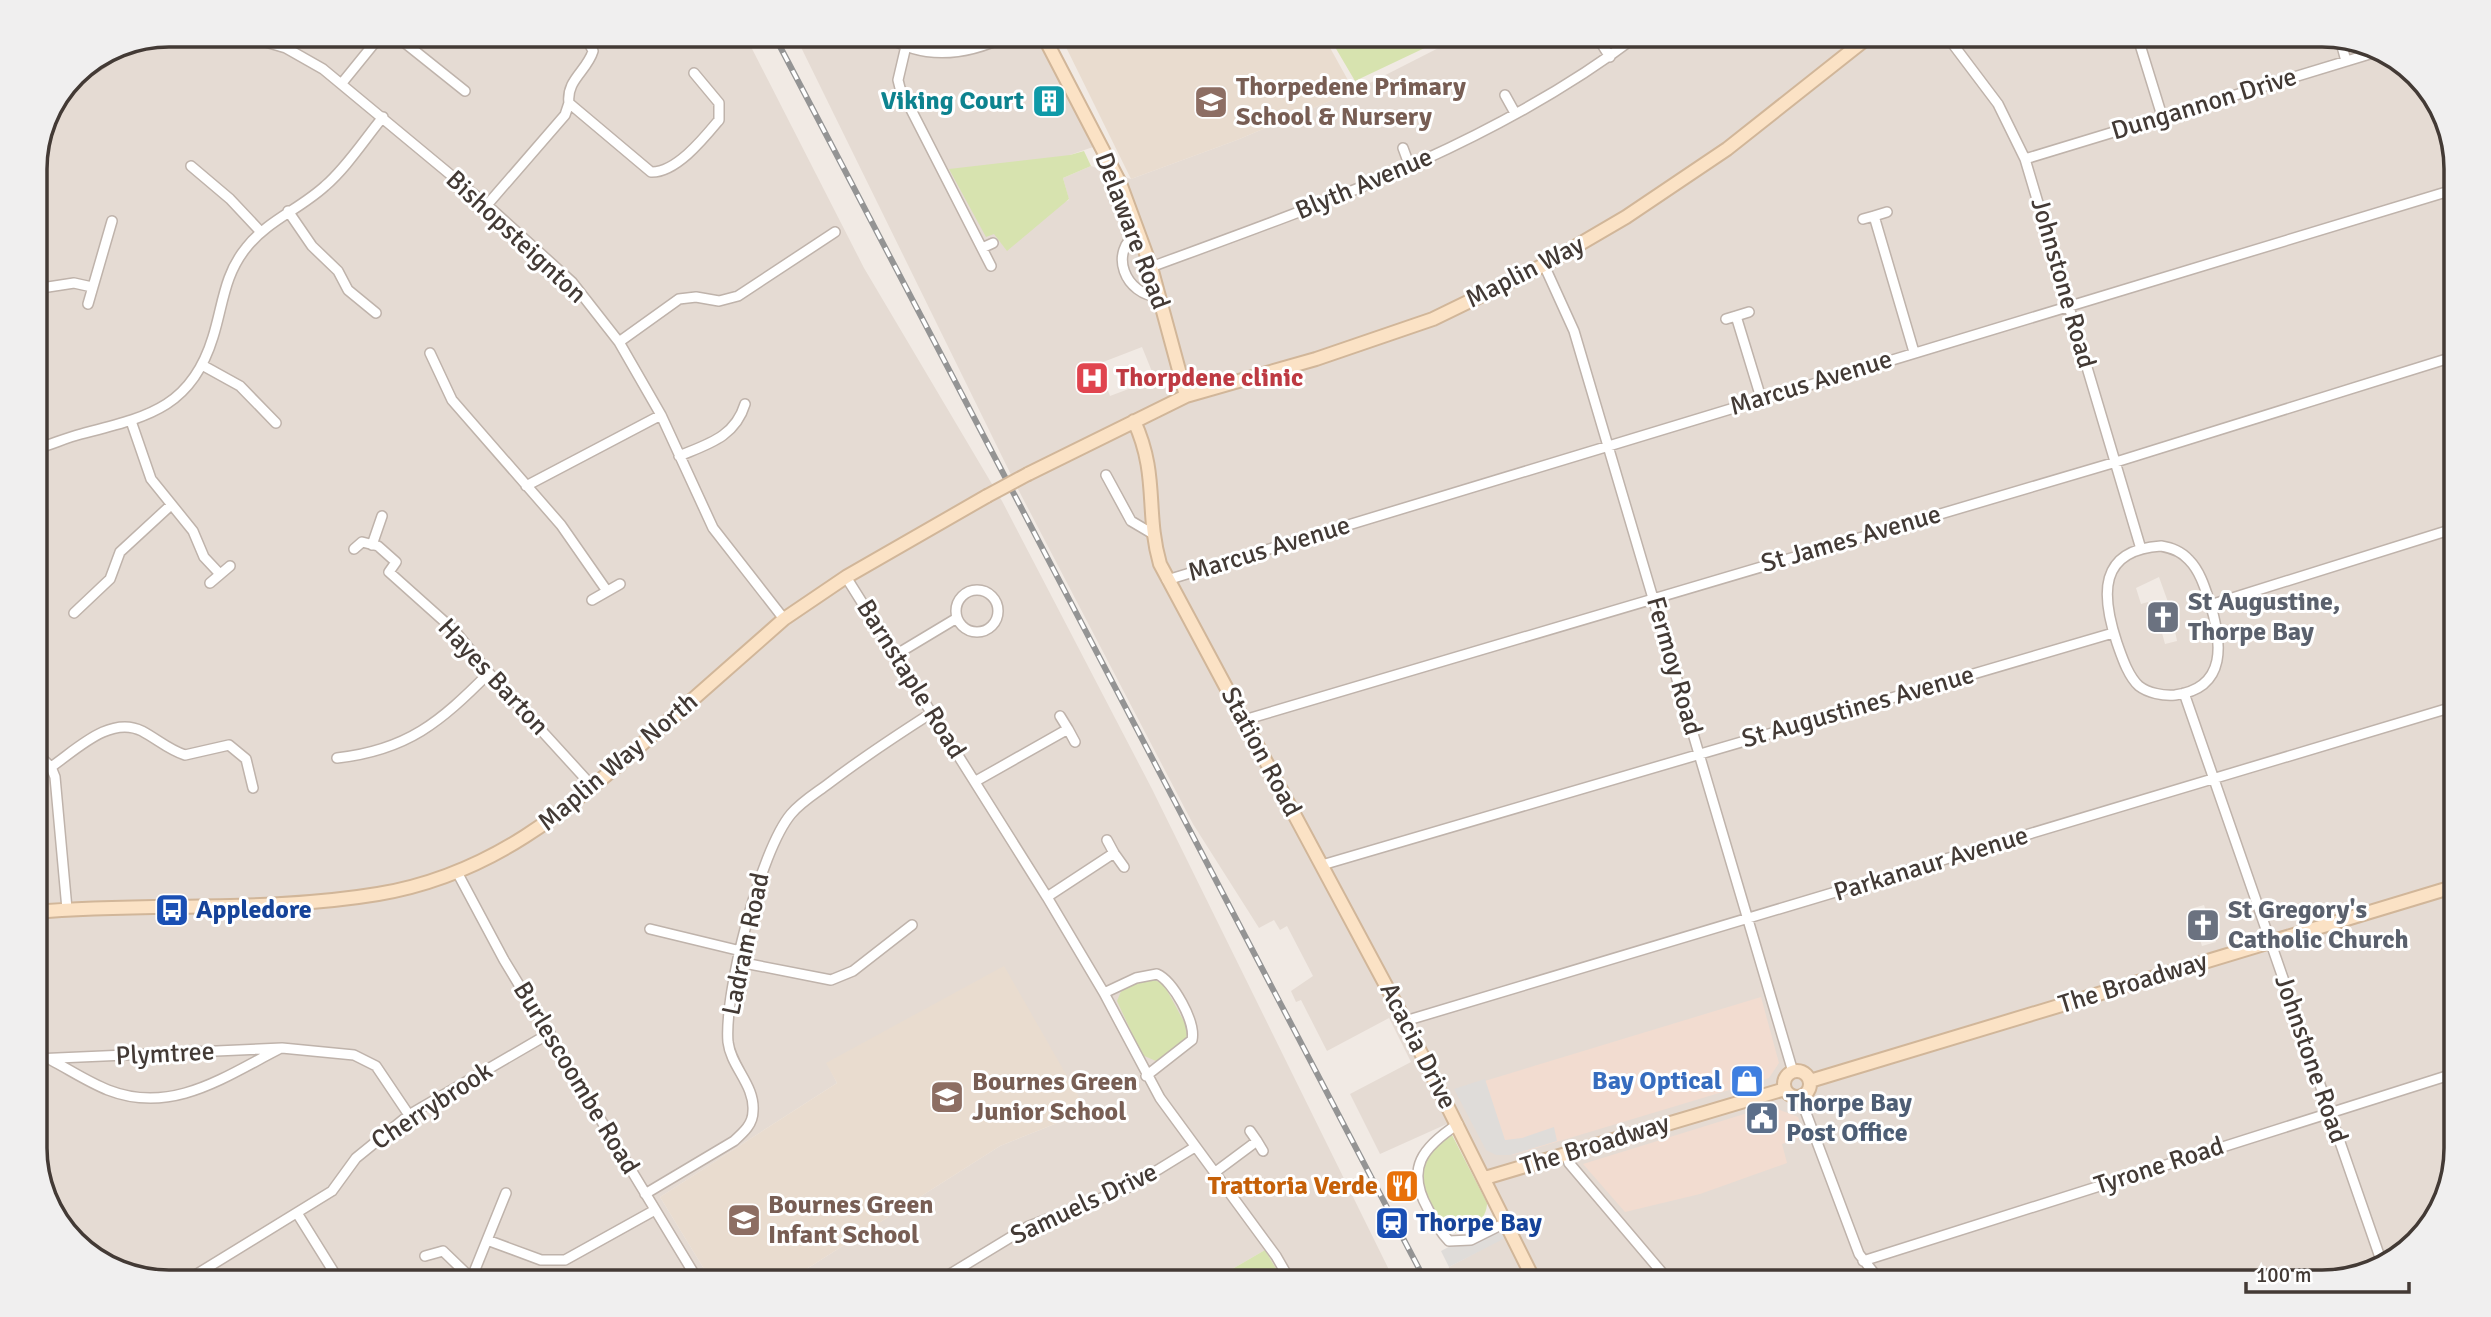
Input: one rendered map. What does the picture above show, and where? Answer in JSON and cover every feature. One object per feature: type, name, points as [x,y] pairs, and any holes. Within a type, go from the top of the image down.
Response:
[{"type":"street","name":"Bishopsteignton","points":[[282,47],[342,83],[487,205],[572,282],[619,342],[661,415],[713,528],[783,619]]},
{"type":"street","points":[[342,83],[371,47]]},
{"type":"street","points":[[410,47],[465,91]]},
{"type":"street","points":[[487,205],[565,115],[571,85],[588,64],[593,51],[591,47]]},
{"type":"street","points":[[906,47],[898,80],[900,88],[991,266]]},
{"type":"street","points":[[910,47],[935,53],[955,53],[982,47]]},
{"type":"street","name":"Delaware Road","points":[[1049,47],[1116,174],[1139,232],[1160,297],[1186,396]]},
{"type":"street","points":[[1604,47],[1610,57]]},
{"type":"street","name":"Blyth Avenue","points":[[1151,267],[1410,167],[1515,113],[1623,47]]},
{"type":"street","name":"Maplin Way","points":[[1134,421],[1186,396],[1316,359],[1433,319],[1544,265],[1626,217],[1727,149],[1856,47]]},
{"type":"street","name":"Johnstone Road","points":[[1956,47],[1998,104],[2025,159],[2141,549]]},
{"type":"street","points":[[2141,47],[2162,116]]},
{"type":"street","points":[[2343,50],[2346,61]]},
{"type":"street","name":"Dungannon Drive","points":[[2025,159],[2365,55]]},
{"type":"street","points":[[569,103],[644,169],[663,171],[674,164],[719,120],[719,103],[694,73]]},
{"type":"street","points":[[1505,95],[1515,113]]},
{"type":"street","points":[[48,445],[147,416],[169,403],[202,365],[215,331],[227,278],[246,248],[261,232],[324,187],[383,117]]},
{"type":"street","points":[[1403,148],[1410,167]]},
{"type":"street","points":[[191,166],[230,199],[261,232]]},
{"type":"street","name":"Marcus Avenue","points":[[1167,580],[2069,304],[2443,193]]},
{"type":"street","points":[[288,211],[312,246],[338,271],[348,290],[376,313]]},
{"type":"street","points":[[1863,219],[1887,212]]},
{"type":"street","points":[[1874,216],[1914,352]]},
{"type":"street","points":[[88,304],[112,221]]},
{"type":"street","points":[[619,342],[679,299],[696,297],[719,301],[738,296],[835,232]]},
{"type":"street","points":[[1139,232],[1130,237],[1123,251],[1122,259],[1129,282],[1142,295],[1160,297]]},
{"type":"street","points":[[982,248],[993,243]]},
{"type":"street","name":"Fermoy Road","points":[[1544,265],[1574,331],[1793,1072]]},
{"type":"street","points":[[48,287],[74,283],[92,287]]},
{"type":"street","points":[[1726,319],[1749,312]]},
{"type":"street","points":[[1737,316],[1761,398]]},
{"type":"street","points":[[430,353],[452,400],[580,550],[607,591]]},
{"type":"street","name":"St James Avenue","points":[[1244,720],[2116,461],[2443,360]]},
{"type":"street","points":[[202,365],[240,386],[276,423]]},
{"type":"street","points":[[679,456],[726,434],[740,419],[745,404]]},
{"type":"street","points":[[526,486],[661,415]]},
{"type":"street","points":[[131,421],[145,468],[193,531],[204,557],[220,574]]},
{"type":"street","name":"Maplin Way North","points":[[48,911],[349,899],[400,890],[457,872],[525,839],[593,787],[783,619],[846,577],[987,496],[1134,421]]},
{"type":"street","name":"Station Road","points":[[1134,421],[1150,465],[1153,534],[1167,580],[1377,968]]},
{"type":"street","points":[[1106,475],[1130,521],[1153,534]]},
{"type":"street","points":[[74,613],[110,579],[120,552],[171,505]]},
{"type":"street","points":[[354,549],[362,542],[372,545],[382,516]]},
{"type":"street","points":[[2210,605],[2443,532]]},
{"type":"street","name":"Hayes Barton","points":[[372,545],[396,562],[388,572],[455,631],[489,673],[593,787]]},
{"type":"street","points":[[2161,546],[2182,553],[2194,566],[2210,605],[2218,637],[2218,657],[2210,677],[2183,693],[2163,695],[2140,686],[2129,671],[2113,633],[2107,581],[2123,557],[2141,549],[2161,546]]},
{"type":"street","points":[[209,583],[230,565]]},
{"type":"street","name":"Barnstaple Road","points":[[846,577],[897,654],[1047,897],[1104,993],[1146,1076],[1284,1270]]},
{"type":"street","points":[[592,600],[620,584]]},
{"type":"street","points":[[979,590],[996,601],[996,620],[982,632],[964,628],[957,618],[957,604],[965,593],[979,590]]},
{"type":"street","points":[[897,654],[957,618]]},
{"type":"street","name":"St Augustines Avenue","points":[[1322,865],[2113,633]]},
{"type":"street","points":[[337,758],[372,754],[418,735],[454,708],[489,673]]},
{"type":"street","name":"Johnstone Road","points":[[2183,693],[2379,1255]]},
{"type":"street","name":"Parkanaur Avenue","points":[[1405,1021],[2444,710]]},
{"type":"street","name":"Ladram Road","points":[[645,1195],[734,1141],[747,1130],[752,1118],[750,1094],[732,1061],[728,1044],[730,1012],[759,876],[791,814],[862,758],[933,712]]},
{"type":"street","points":[[1060,716],[1075,742]]},
{"type":"street","points":[[51,767],[109,729],[124,726],[138,729],[185,755],[229,746],[246,759],[253,788]]},
{"type":"street","name":"Barnstaple Road","points":[[976,781],[1068,729]]},
{"type":"street","points":[[48,764],[56,787],[66,909]]},
{"type":"street","points":[[1107,841],[1124,867]]},
{"type":"street","points":[[1047,897],[1114,853]]},
{"type":"street","name":"Burlescoombe Road","points":[[457,872],[504,960],[692,1270]]},
{"type":"street","name":"The Broadway","points":[[1810,1081],[2444,890]]},
{"type":"street","points":[[739,962],[831,980],[853,971],[912,925]]},
{"type":"street","points":[[650,929],[741,951]]},
{"type":"street","name":"Acacia Drive","points":[[1377,968],[1458,1124],[1529,1270]]},
{"type":"street","points":[[1104,993],[1136,978],[1157,974],[1167,981],[1185,1014],[1193,1030],[1192,1040],[1146,1076]]},
{"type":"street","name":"Cherrybrook","points":[[204,1270],[332,1191],[356,1158],[408,1115],[550,1033]]},
{"type":"street","name":"Plymtree","points":[[49,1059],[282,1048],[335,1052],[367,1060],[384,1075],[408,1115]]},
{"type":"street","name":"Plymtree","points":[[49,1059],[121,1095],[165,1098],[208,1088],[282,1048]]},
{"type":"street","name":"Plymtree","points":[[243,1049],[248,1065]]},
{"type":"street","name":"Plymtree","points":[[82,1076],[87,1059]]},
{"type":"street","points":[[1793,1072],[1805,1074],[1810,1081],[1809,1089],[1800,1097],[1792,1096],[1785,1089],[1787,1077],[1793,1072]]},
{"type":"street","name":"Tyrone Road","points":[[1863,1261],[2444,1077]]},
{"type":"street","name":"The Broadway","points":[[1485,1178],[1785,1089]]},
{"type":"street","points":[[1800,1097],[1863,1261],[1871,1270]]},
{"type":"street","name":"Acacia Drive","points":[[1458,1124],[1436,1138],[1419,1162],[1419,1188],[1424,1202],[1450,1241],[1471,1240],[1505,1223]]},
{"type":"street","points":[[1250,1131],[1264,1151]]},
{"type":"street","points":[[1213,1173],[1256,1141]]},
{"type":"street","name":"Samuels Drive","points":[[957,1270],[1029,1226],[1113,1195],[1195,1147]]},
{"type":"street","points":[[1566,1154],[1569,1163],[1660,1270]]},
{"type":"street","points":[[474,1270],[506,1193]]},
{"type":"street","points":[[487,1240],[541,1260],[565,1260],[655,1210]]},
{"type":"street","points":[[298,1213],[333,1270]]},
{"type":"street","points":[[425,1255],[443,1251],[461,1270]]},
{"type":"shaded area","points":[[170,47],[751,47],[864,268],[1002,501],[1152,789],[1389,1270],[1277,1270],[1265,1250],[1231,1270],[805,1270],[1000,1146],[1087,1111],[827,1063],[837,1083],[660,1197],[705,1270],[170,1270],[138,1266],[102,1249],[78,1228],[60,1202],[54,1187],[48,1155],[48,162],[57,123],[68,102],[83,83],[102,68],[123,57]]},
{"type":"shaded area","points":[[801,47],[1042,47],[1093,147],[1070,155],[986,236],[1069,200],[1063,178],[1091,166],[1131,179],[1237,140],[1354,91],[1440,47],[2322,47],[2361,54],[2389,68],[2413,89],[2431,115],[2437,130],[2443,162],[2444,1148],[2441,1171],[2431,1202],[2413,1228],[2383,1253],[2353,1266],[2322,1270],[1449,1270],[1449,1267],[1507,1236],[1449,1123],[1380,1154],[1350,1094],[1411,1062],[1389,1018],[1327,1051],[1301,1000],[1296,1002],[1291,991],[1313,976],[1287,926],[1280,930],[1274,920],[1259,928],[1193,824],[1019,491]],"holes":[[[1142,347],[1155,379],[1110,396],[1098,364]],[[2159,577],[2178,630],[2175,631],[2177,641],[2165,644],[2162,633],[2157,634],[2148,602],[2141,604],[2136,588]],[[2204,905],[2216,942],[2202,946],[2190,909]]]},
{"type":"shaded area","name":"Thorpedene Primary School & Nursery","points":[[1066,47],[1330,47],[1354,91],[1237,140],[1131,179]]},
{"type":"shaded area","name":"Bournes Green Junior School","points":[[1004,966],[1087,1111],[1000,1146],[805,1270],[705,1270],[660,1197],[837,1083],[826,1063]]},
{"type":"shaded area","points":[[1761,997],[1779,1063],[1769,1078],[1513,1155],[1494,1153],[1455,1090]]},
{"type":"shaded area","points":[[1485,1079],[1505,1140],[1522,1138],[1554,1127],[1557,1141],[1511,1155],[1496,1155],[1486,1150],[1454,1089]]},
{"type":"shaded area","points":[[1770,1106],[1798,1117],[1805,1136],[1782,1144],[1787,1163],[1700,1194],[1625,1212],[1583,1164]]},
{"type":"shaded area","points":[[1498,1221],[1507,1237],[1449,1267],[1441,1251]]},
{"type":"green space","points":[[1335,47],[1427,47],[1355,81]]},
{"type":"green space","points":[[1084,151],[1091,166],[1063,178],[1069,199],[1007,251],[994,234],[986,237],[949,169],[1070,155]]},
{"type":"green space","points":[[1148,978],[1163,983],[1188,1029],[1186,1041],[1156,1061],[1142,1055],[1117,1001],[1122,989]]},
{"type":"green space","points":[[1451,1133],[1487,1203],[1484,1214],[1477,1223],[1455,1233],[1433,1208],[1422,1186],[1420,1175],[1425,1155]]},
{"type":"green space","points":[[1265,1250],[1277,1270],[1231,1270]]},
{"type":"railway","points":[[780,47],[1420,1270]]},
{"type":"place","name":"Viking Court","points":[[1049,101]]},
{"type":"place","name":"Thorpedene Primary School & Nursery","points":[[1211,102]]},
{"type":"place","name":"Thorpdene clinic","points":[[1092,378]]},
{"type":"place","name":"St Augustine, Thorpe Bay","points":[[2163,617]]},
{"type":"place","name":"Appledore","points":[[172,910]]},
{"type":"place","name":"St Gregory's Catholic Church","points":[[2203,925]]},
{"type":"place","name":"Bay Optical","points":[[1747,1081]]},
{"type":"place","name":"Bournes Green Junior School","points":[[947,1097]]},
{"type":"place","name":"Thorpe Bay Post Office","points":[[1762,1118]]},
{"type":"place","name":"Trattoria Verde","points":[[1402,1186]]},
{"type":"place","name":"Bournes Green Infant School","points":[[744,1220]]},
{"type":"place","name":"Thorpe Bay","points":[[1392,1223]]}]
